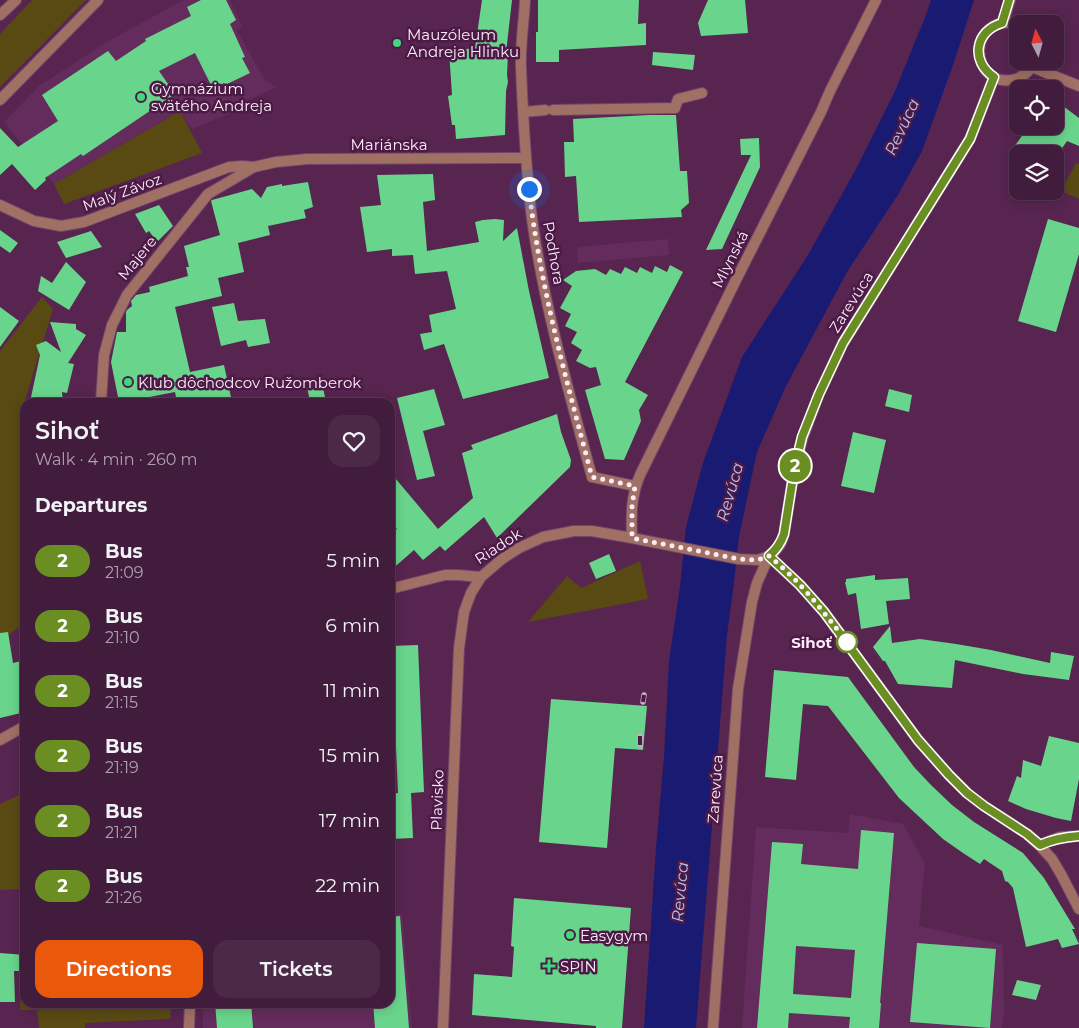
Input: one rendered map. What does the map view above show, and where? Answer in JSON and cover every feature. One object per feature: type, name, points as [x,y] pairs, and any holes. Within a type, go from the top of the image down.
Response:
[{"type":"street","points":[[0,15],[16,0]]},
{"type":"street","points":[[0,100],[98,0]]},
{"type":"street","name":"Podhora","points":[[525,0],[521,67],[526,158],[533,220],[547,298],[567,384],[592,477],[635,486]]},
{"type":"street","name":"Mlynská","points":[[632,538],[632,506],[635,486],[731,289],[876,0]]},
{"type":"street","points":[[1002,23],[1010,0]]},
{"type":"street","points":[[1009,23],[1002,23],[992,27],[983,36],[979,47],[982,64],[985,70],[1001,80],[1021,77],[1029,70]]},
{"type":"street","points":[[1046,70],[1079,86]]},
{"type":"street","name":"Zarevúca","points":[[713,1028],[738,689],[752,602],[757,583],[769,556],[781,543],[784,534],[794,471],[802,437],[819,394],[843,343],[970,139],[994,77]]},
{"type":"street","points":[[524,112],[675,108],[678,99],[702,93]]},
{"type":"street","name":"Mariánska","points":[[254,168],[276,162],[307,159],[526,158]]},
{"type":"street","name":"Malý Závoz","points":[[0,205],[34,221],[61,226],[84,222],[229,167],[242,166],[254,168]]},
{"type":"street","name":"Majere","points":[[101,398],[104,355],[112,325],[127,294],[208,194],[254,168]]},
{"type":"street","name":"Riadok","points":[[395,588],[446,575],[481,577],[513,551],[530,542],[574,531],[592,531],[739,559],[758,560],[769,556]]},
{"type":"street","points":[[769,556],[800,585],[824,612],[918,740],[949,775],[967,793],[1040,845],[1052,859],[1079,909]]},
{"type":"street","name":"Plavisko","points":[[443,1028],[459,648],[464,612],[471,593],[481,577]]},
{"type":"street","points":[[0,740],[20,729]]},
{"type":"street","points":[[1040,845],[1060,837],[1079,836]]},
{"type":"street","points":[[189,1028],[190,1008]]},
{"type":"shaded area","points":[[32,0],[86,0],[0,87],[0,34]]},
{"type":"shaded area","name":"Gymnázium svätého Andreja","points":[[184,0],[230,0],[242,27],[237,31],[265,80],[277,87],[232,107],[231,113],[192,129],[179,111],[54,184],[4,122],[39,86],[110,40]]},
{"type":"shaded area","points":[[180,111],[202,153],[64,204],[54,184]]},
{"type":"shaded area","points":[[1076,163],[1079,164],[1079,199],[1064,192],[1064,185]]},
{"type":"shaded area","points":[[668,239],[669,255],[578,263],[577,247]]},
{"type":"shaded area","points":[[42,297],[53,309],[26,398],[20,398],[20,627],[0,641],[0,351]]},
{"type":"shaded area","points":[[640,561],[648,599],[528,622],[567,576],[581,588]]},
{"type":"shaded area","points":[[20,794],[20,889],[0,890],[0,804]]},
{"type":"shaded area","points":[[850,814],[903,824],[925,863],[919,926],[1003,945],[1004,1013],[1002,1028],[742,1028],[756,827],[848,833]]},
{"type":"shaded area","points":[[395,914],[402,914],[412,1028],[203,1028],[203,1008],[395,1008]]},
{"type":"shaded area","points":[[20,1008],[171,1008],[170,1019],[85,1023],[85,1028],[39,1028],[37,1010],[20,1010]]},
{"type":"water","name":"Revúca","points":[[931,0],[974,0],[922,151],[899,193],[847,272],[786,386],[757,452],[739,536],[727,635],[696,1028],[644,1028],[664,757],[669,661],[680,587],[686,527],[703,463],[742,357],[808,255],[856,169],[895,91]]},
{"type":"building","points":[[201,0],[226,0],[236,20],[230,24],[245,57],[242,58],[250,73],[213,89],[195,53],[159,71],[175,94],[83,156],[81,154],[45,178],[46,180],[35,190],[12,164],[0,175],[0,128],[18,147],[58,121],[42,95],[108,51],[116,61],[146,41],[145,39],[191,16],[187,7]]},
{"type":"building","points":[[482,0],[512,0],[506,53],[508,54],[508,82],[505,135],[456,139],[455,125],[452,125],[448,96],[452,95],[449,51],[475,48]]},
{"type":"building","points":[[538,0],[639,0],[638,24],[646,23],[646,45],[559,50],[559,62],[536,62]]},
{"type":"building","points":[[708,0],[745,0],[748,33],[701,36],[698,23]]},
{"type":"building","points":[[653,52],[695,55],[693,70],[652,65]]},
{"type":"building","points":[[1064,107],[1079,118],[1079,146],[1067,141],[1064,145],[1015,145],[1023,135],[1064,135]]},
{"type":"building","points":[[676,115],[680,171],[687,171],[689,203],[681,210],[682,217],[579,222],[576,176],[565,177],[564,142],[574,142],[573,119]]},
{"type":"building","points":[[759,138],[760,167],[722,249],[706,250],[751,155],[741,155],[740,139]]},
{"type":"building","points":[[433,174],[435,200],[423,202],[427,251],[479,242],[475,222],[495,219],[504,220],[503,241],[517,228],[549,378],[463,399],[444,344],[424,350],[420,334],[432,332],[429,315],[456,309],[447,271],[415,274],[413,255],[392,256],[392,249],[367,252],[360,207],[381,205],[377,175]]},
{"type":"building","points":[[308,182],[313,207],[304,210],[306,218],[268,226],[270,235],[238,243],[244,272],[218,278],[222,296],[175,307],[190,372],[224,365],[231,398],[176,398],[175,392],[144,398],[118,398],[111,362],[117,332],[126,332],[126,312],[132,306],[131,301],[136,295],[150,292],[149,287],[188,276],[186,267],[189,267],[184,246],[220,235],[212,200],[252,189],[261,198],[267,187],[282,184],[282,186]]},
{"type":"building","points":[[159,205],[173,226],[157,242],[149,231],[146,233],[135,214]]},
{"type":"building","points":[[1048,219],[1079,228],[1079,254],[1056,332],[1018,321]]},
{"type":"building","points":[[0,230],[18,243],[10,253],[0,246]]},
{"type":"building","points":[[91,231],[102,247],[66,258],[57,242]]},
{"type":"building","points":[[66,262],[86,282],[69,310],[38,291],[41,276],[52,283]]},
{"type":"building","points":[[670,265],[683,272],[625,382],[648,395],[639,410],[641,421],[624,460],[605,459],[585,390],[601,385],[596,367],[590,368],[576,361],[582,350],[571,343],[577,332],[565,326],[571,314],[560,308],[572,286],[563,280],[576,271],[595,269],[606,275],[610,269],[621,274],[625,267],[637,273],[640,267],[652,273],[655,266],[667,272]]},
{"type":"building","points":[[234,303],[238,321],[265,319],[270,343],[248,347],[246,340],[221,346],[212,307]]},
{"type":"building","points":[[0,307],[19,321],[0,347]]},
{"type":"building","points":[[50,322],[76,324],[76,329],[86,335],[68,363],[74,364],[67,393],[62,392],[63,398],[31,398],[40,355],[36,345],[46,341],[61,352]]},
{"type":"building","points":[[321,378],[325,398],[309,398],[306,381]]},
{"type":"building","points":[[434,389],[445,425],[423,431],[435,476],[417,480],[397,398]]},
{"type":"building","points":[[889,389],[912,395],[909,412],[885,406]]},
{"type":"building","points":[[557,414],[571,460],[570,467],[497,538],[484,517],[445,551],[440,546],[423,560],[414,550],[395,567],[395,531],[397,529],[395,527],[395,478],[438,529],[473,498],[462,453],[473,449],[471,445]]},
{"type":"building","points":[[853,432],[886,440],[874,493],[841,486]]},
{"type":"building","points":[[609,554],[616,571],[596,579],[589,563]]},
{"type":"building","points":[[875,575],[875,580],[908,578],[910,599],[886,601],[889,624],[861,629],[856,593],[848,595],[845,582],[846,579]]},
{"type":"building","points":[[890,626],[892,643],[920,639],[991,650],[1050,663],[1051,652],[1074,656],[1069,680],[1023,674],[955,660],[952,688],[898,684],[885,661],[883,661],[873,647]]},
{"type":"building","points":[[8,632],[13,663],[20,661],[20,713],[0,718],[0,633]]},
{"type":"building","points":[[418,645],[424,792],[411,793],[413,838],[395,839],[395,793],[398,793],[395,722],[395,646]]},
{"type":"building","points":[[774,670],[848,677],[914,767],[931,785],[974,822],[1023,853],[1044,878],[1075,929],[1072,929],[1079,944],[1062,948],[1058,939],[1026,947],[1013,888],[1005,881],[1002,871],[984,859],[980,864],[943,839],[899,798],[828,706],[803,704],[796,780],[765,777]]},
{"type":"building","points":[[551,699],[647,706],[643,750],[615,748],[607,848],[539,842]]},
{"type":"building","points":[[1049,736],[1079,743],[1079,779],[1071,821],[1026,809],[1008,801],[1017,776],[1021,778],[1023,760],[1041,766]]},
{"type":"building","points":[[861,830],[894,833],[879,1028],[849,1028],[850,1017],[789,1013],[788,1028],[757,1028],[772,842],[803,844],[801,864],[858,869]],"holes":[[[796,946],[855,950],[851,998],[793,994]]]},
{"type":"building","points":[[514,898],[631,908],[622,1028],[596,1028],[596,1026],[472,1015],[474,974],[512,977],[514,947],[511,946]]},
{"type":"building","points":[[395,916],[400,916],[409,1028],[375,1028],[373,1008],[395,1008]]},
{"type":"building","points":[[917,943],[996,949],[990,1028],[910,1022]]},
{"type":"building","points":[[0,953],[20,955],[20,971],[14,971],[15,1002],[0,1002]]},
{"type":"building","points":[[1017,980],[1041,985],[1036,1000],[1012,995]]},
{"type":"building","points":[[215,1008],[251,1008],[253,1028],[217,1028]]},
{"type":"railway","points":[[643,702],[644,695]]},
{"type":"railway","points":[[640,736],[640,745]]},
{"type":"bus line","name":"2","points":[[1009,0],[1002,23],[987,31],[980,41],[980,59],[985,70],[994,77],[970,139],[843,343],[819,394],[802,437],[794,471],[784,534],[781,543],[769,556],[800,585],[824,612],[918,740],[967,793],[1040,845],[1060,837],[1079,836]]},
{"type":"place","name":"Mauzóleum Andreja Hlinku","points":[[397,43]]},
{"type":"place","name":"Gymnázium svätého Andreja","points":[[141,97]]},
{"type":"place","name":"Klub dôchodcov Ružomberok","points":[[128,382]]},
{"type":"place","name":"Sihoť","points":[[847,642]]},
{"type":"place","name":"Easygym","points":[[570,935]]},
{"type":"place","name":"SPIN","points":[[549,966]]},
{"type":"route","points":[[529,189],[547,298],[567,384],[592,477],[635,486],[631,520],[632,538],[739,559],[758,560],[769,556],[812,598],[852,648],[847,642]]}]
